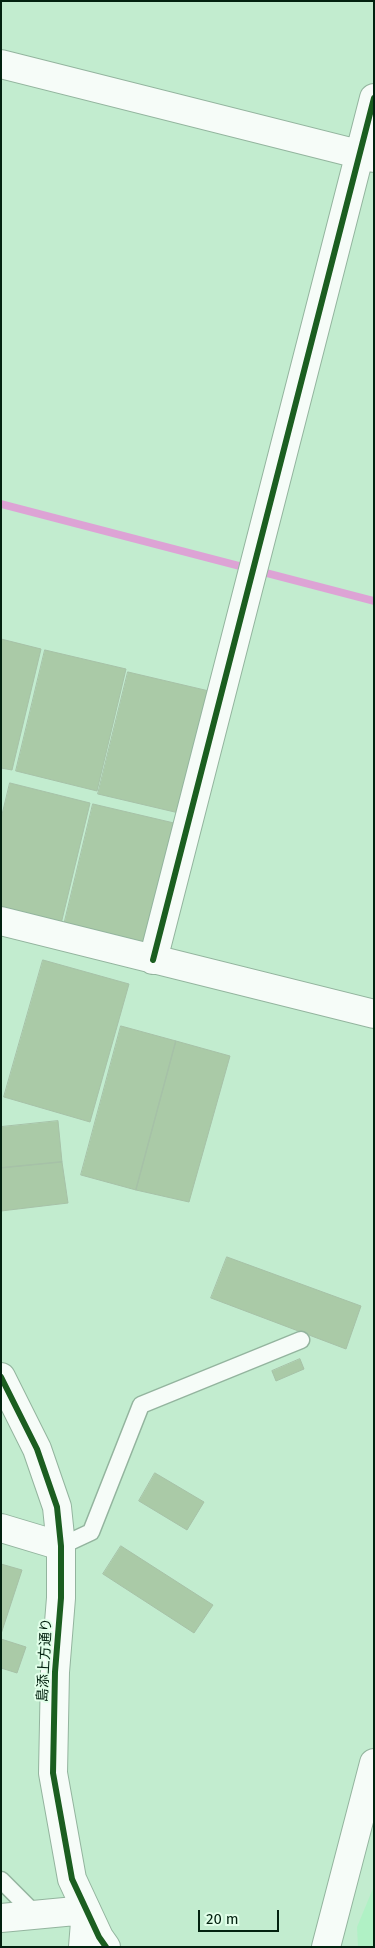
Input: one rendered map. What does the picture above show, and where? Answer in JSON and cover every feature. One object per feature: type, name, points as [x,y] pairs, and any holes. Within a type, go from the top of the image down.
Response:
[{"type":"street","points":[[1,64],[366,156]]},
{"type":"street","points":[[154,960],[366,156],[374,98]]},
{"type":"street","points":[[1,921],[374,1014]]},
{"type":"street","name":"島添上方通り","points":[[1,1377],[37,1449],[48,1476],[57,1507],[61,1546],[61,1598],[55,1672],[53,1773],[72,1879],[99,1937],[106,1947]]},
{"type":"street","points":[[1,1528],[61,1546]]},
{"type":"street","points":[[326,1947],[370,1794],[374,1764]]},
{"type":"street","points":[[1,1918],[86,1910],[83,1947]]},
{"type":"lane","points":[[61,1546],[91,1532],[141,1405],[301,1340]]},
{"type":"lane","points":[[1,1880],[36,1915]]},
{"type":"shaded area","points":[[374,1886],[374,1947],[358,1947],[357,1927]]},
{"type":"building","points":[[1,639],[41,649],[12,770],[1,768]]},
{"type":"building","points":[[45,650],[126,669],[97,791],[16,771]]},
{"type":"building","points":[[128,672],[209,691],[179,813],[98,794]]},
{"type":"building","points":[[10,783],[90,803],[61,924],[1,909],[1,819]]},
{"type":"building","points":[[93,804],[174,823],[145,944],[64,925]]},
{"type":"building","points":[[43,960],[129,984],[90,1122],[4,1097]]},
{"type":"building","points":[[121,1026],[176,1041],[136,1190],[81,1175]]},
{"type":"building","points":[[176,1041],[230,1056],[189,1202],[136,1190]]},
{"type":"building","points":[[58,1121],[62,1162],[1,1168],[1,1127]]},
{"type":"building","points":[[62,1162],[68,1203],[1,1211],[1,1168]]},
{"type":"building","points":[[227,1257],[361,1306],[346,1349],[211,1298]]},
{"type":"building","points":[[300,1359],[304,1369],[276,1381],[272,1371]]},
{"type":"building","points":[[155,1473],[204,1502],[187,1530],[139,1501]]},
{"type":"building","points":[[121,1546],[213,1605],[194,1633],[103,1574]]},
{"type":"building","points":[[1,1564],[22,1570],[1,1634]]},
{"type":"building","points":[[1,1639],[26,1647],[17,1673],[1,1668]]},
{"type":"waterway","points":[[1,504],[374,601]]},
{"type":"cycle path","points":[[153,960],[374,98]]},
{"type":"cycle path","points":[[1,1377],[37,1449],[57,1507],[61,1546],[61,1598],[55,1672],[53,1773],[72,1879],[99,1937],[106,1947]]}]
